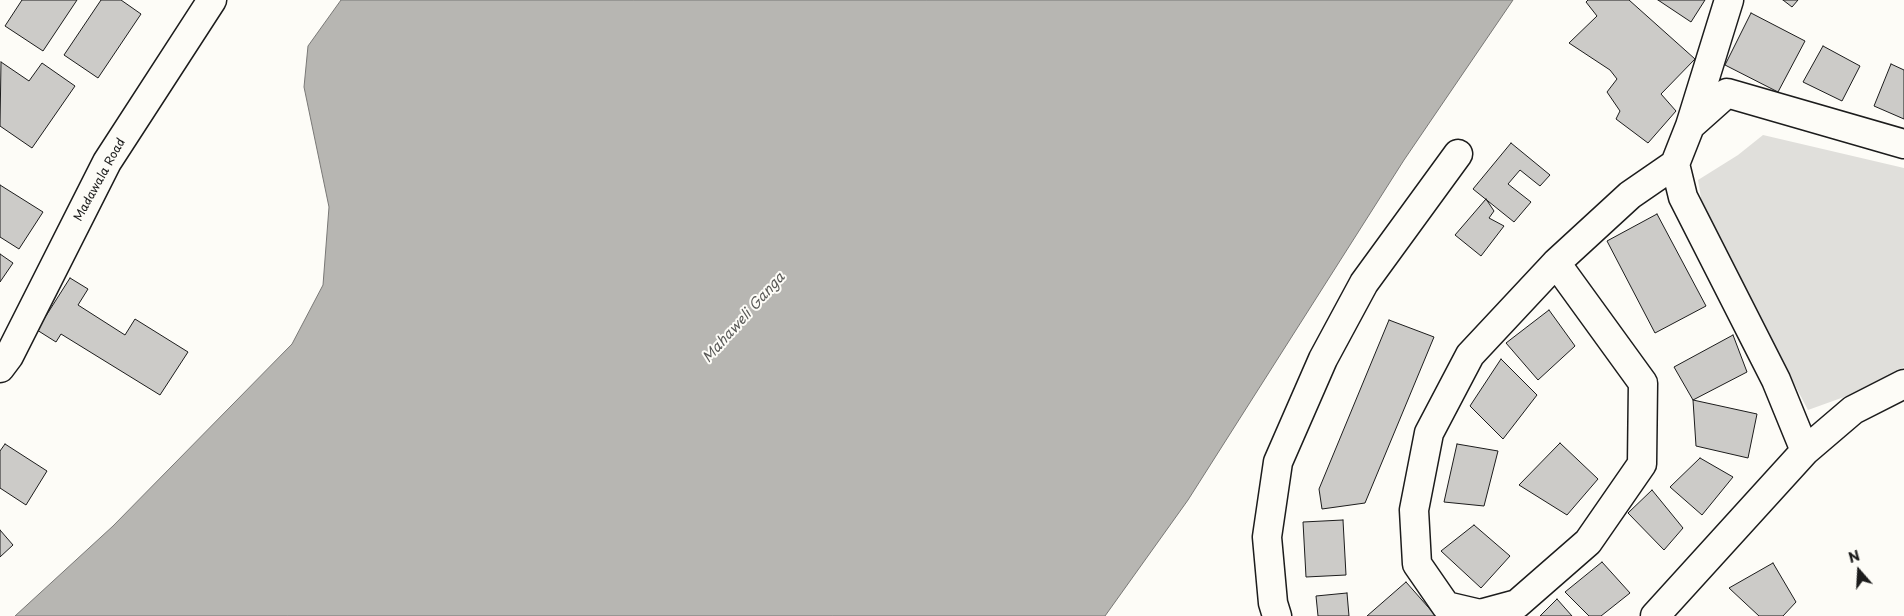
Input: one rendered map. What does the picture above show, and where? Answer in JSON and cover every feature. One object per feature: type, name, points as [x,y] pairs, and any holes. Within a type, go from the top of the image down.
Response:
[{"type":"street","name":"Madawala Road","points":[[0,368],[9,356],[107,162],[212,0]]},
{"type":"street","points":[[1556,263],[1643,383],[1642,464],[1588,542],[1517,604],[1480,614],[1446,606],[1417,564],[1414,510],[1429,433],[1470,355],[1556,263],[1630,195],[1675,164],[1690,126],[1728,0]]},
{"type":"street","points":[[1690,126],[1727,94],[1904,144]]},
{"type":"street","points":[[1278,616],[1273,603],[1267,537],[1278,462],[1323,359],[1364,283],[1458,154]]},
{"type":"street","points":[[1675,164],[1683,197],[1776,380],[1805,451]]},
{"type":"street","points":[[1655,616],[1805,451],[1853,410],[1904,384]]},
{"type":"shaded area","points":[[1763,135],[1904,168],[1904,367],[1869,388],[1808,410],[1719,241],[1702,204],[1698,180],[1738,155]]},
{"type":"water","name":"Mahaweli Ganga","points":[[341,0],[1513,0],[1404,160],[1188,500],[1105,616],[15,616],[113,526],[292,344],[323,285],[329,207],[304,87],[308,46]]},
{"type":"building","points":[[22,0],[77,0],[43,51],[5,26]]},
{"type":"building","points":[[101,0],[121,0],[141,14],[98,78],[64,55]]},
{"type":"building","points":[[1588,0],[1629,0],[1695,59],[1661,94],[1676,111],[1648,143],[1616,119],[1620,111],[1607,92],[1617,79],[1610,70],[1569,43],[1597,16],[1586,2]]},
{"type":"building","points":[[1658,0],[1705,0],[1691,22]]},
{"type":"building","points":[[1783,0],[1798,0],[1792,7]]},
{"type":"building","points":[[1751,13],[1805,41],[1778,92],[1725,65]]},
{"type":"building","points":[[1823,46],[1860,66],[1842,101],[1803,82]]},
{"type":"building","points":[[1,62],[29,81],[42,63],[75,86],[32,148],[0,126]]},
{"type":"building","points":[[1891,64],[1904,70],[1904,119],[1874,106]]},
{"type":"building","points":[[1511,143],[1550,175],[1540,186],[1520,170],[1508,184],[1531,202],[1514,222],[1473,189]]},
{"type":"building","points":[[0,185],[43,212],[19,249],[0,237]]},
{"type":"building","points":[[1486,199],[1494,211],[1489,218],[1504,226],[1481,256],[1455,235]]},
{"type":"building","points":[[1657,214],[1706,306],[1655,333],[1607,241]]},
{"type":"building","points":[[0,254],[13,263],[0,282]]},
{"type":"building","points":[[70,278],[88,289],[78,305],[125,335],[135,319],[188,352],[160,395],[61,334],[56,342],[37,330]]},
{"type":"building","points":[[1549,310],[1575,346],[1538,380],[1506,343]]},
{"type":"building","points":[[1389,320],[1434,337],[1365,503],[1322,509],[1319,489]]},
{"type":"building","points":[[1733,335],[1747,372],[1693,400],[1674,367]]},
{"type":"building","points":[[1501,359],[1537,395],[1503,439],[1470,406]]},
{"type":"building","points":[[1693,400],[1757,414],[1748,458],[1696,446]]},
{"type":"building","points":[[1560,443],[1598,479],[1567,515],[1519,485]]},
{"type":"building","points":[[5,444],[47,471],[26,505],[0,488],[0,451]]},
{"type":"building","points":[[1457,444],[1498,451],[1484,506],[1444,502]]},
{"type":"building","points":[[1700,458],[1733,477],[1702,515],[1670,487]]},
{"type":"building","points":[[1652,490],[1683,528],[1664,550],[1628,513]]},
{"type":"building","points":[[1343,520],[1346,575],[1306,577],[1303,522]]},
{"type":"building","points":[[1474,525],[1510,556],[1481,588],[1441,551]]},
{"type":"building","points":[[0,530],[13,545],[0,557]]},
{"type":"building","points":[[1602,562],[1630,593],[1601,616],[1589,616],[1565,592]]},
{"type":"building","points":[[1773,563],[1796,602],[1783,616],[1759,616],[1729,588]]},
{"type":"building","points":[[1406,582],[1436,616],[1367,616]]},
{"type":"building","points":[[1347,593],[1349,616],[1318,616],[1316,596]]},
{"type":"building","points":[[1557,599],[1572,616],[1540,616]]}]
